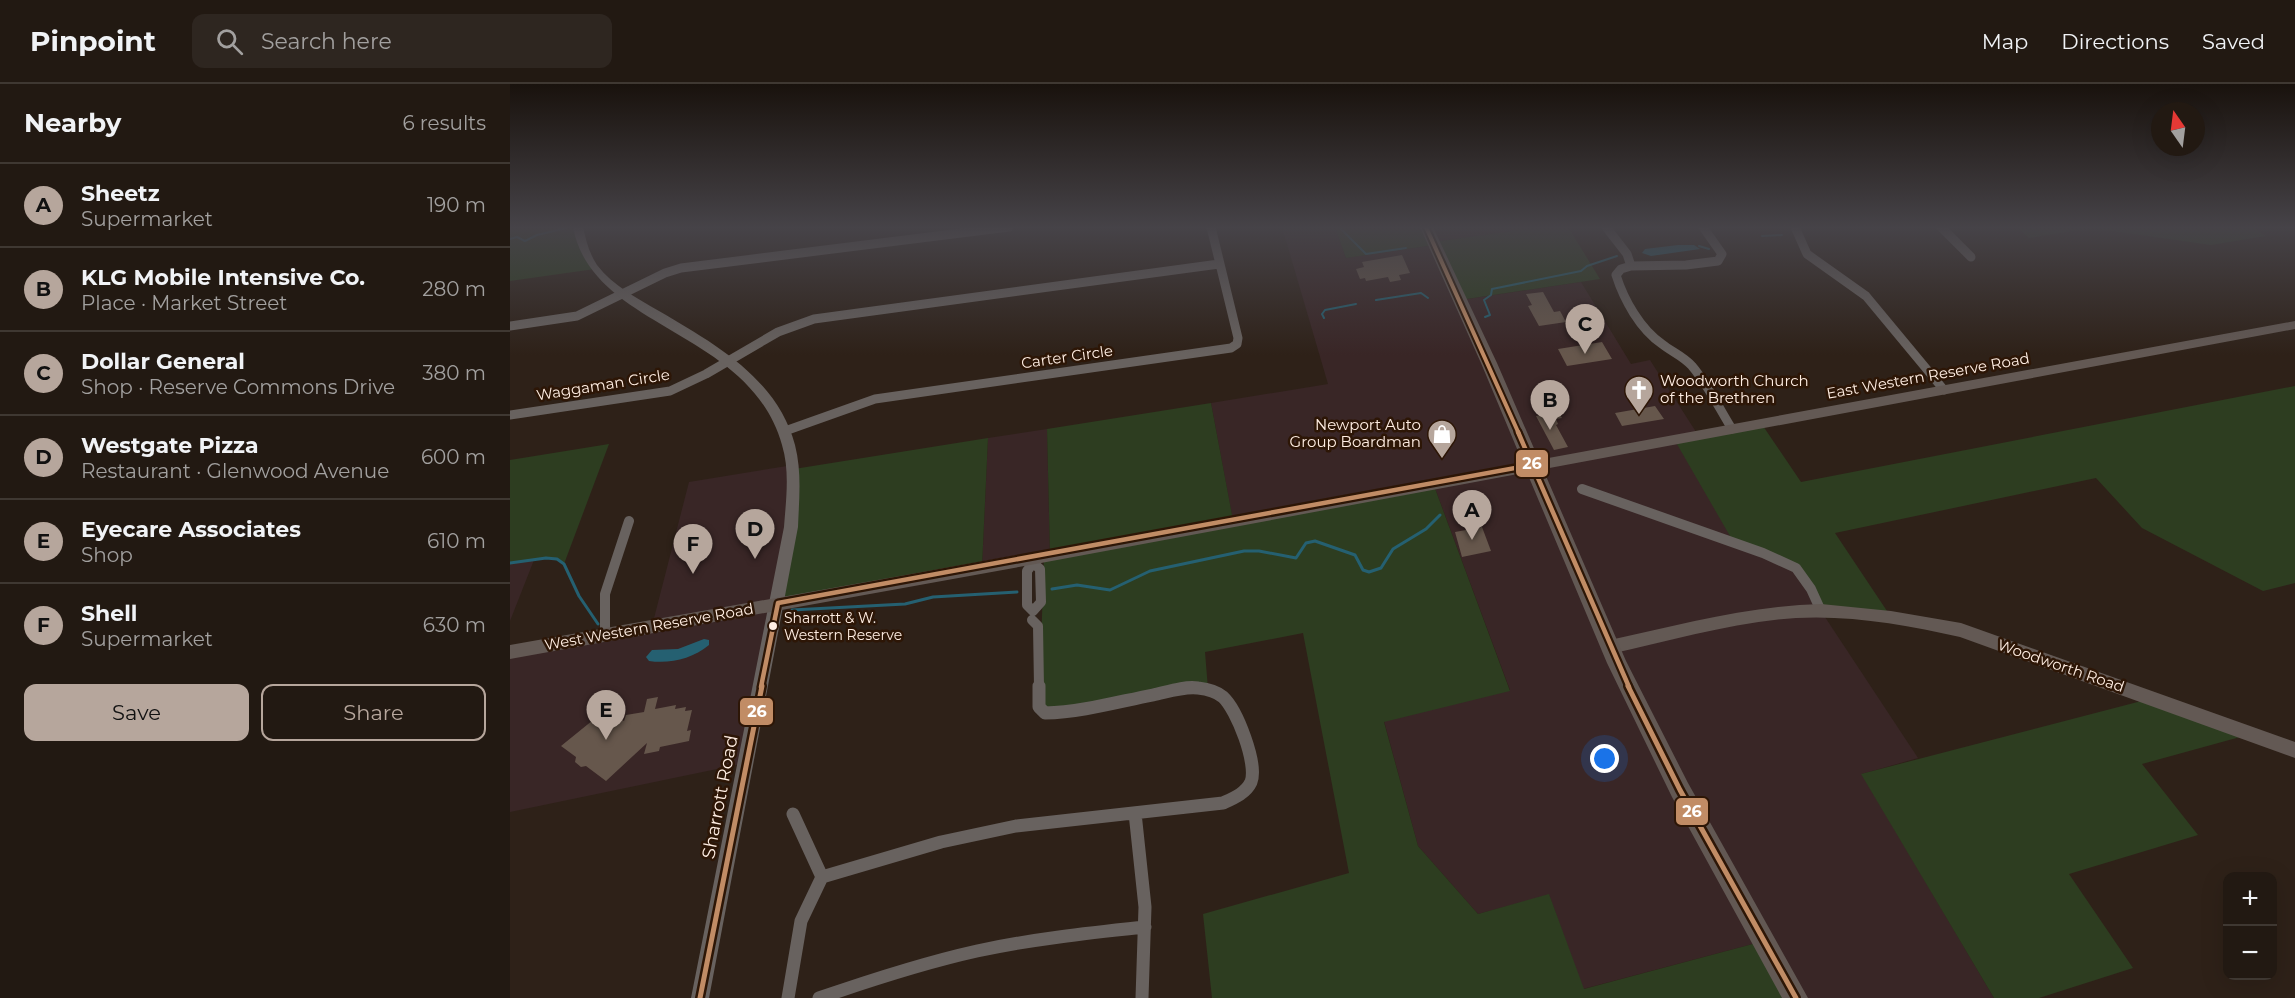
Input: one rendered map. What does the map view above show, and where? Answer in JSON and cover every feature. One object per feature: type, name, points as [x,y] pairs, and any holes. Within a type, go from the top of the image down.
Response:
[{"type":"main road","points":[[1446,270],[1489,363],[1610,647],[1680,790],[1796,998]]},
{"type":"main road","name":"East Western Reserve Road","points":[[1531,465],[2295,325]]},
{"type":"main road","name":"West Western Reserve Road","points":[[510,652],[778,603],[1033,560],[1531,465]]},
{"type":"main road","name":"Woodworth Road","points":[[1610,647],[1760,616],[1821,610],[1913,620],[1961,630],[2295,750]]},
{"type":"street","name":"Sharrott Road","points":[[595,270],[623,294],[731,360],[750,376],[768,397],[785,431],[794,469],[795,502],[778,603],[700,998]]},
{"type":"street","points":[[510,326],[577,316],[665,273],[678,270]]},
{"type":"street","name":"Waggaman Circle","points":[[510,415],[670,391],[688,384],[796,324],[814,319],[1177,270]]},
{"type":"street","name":"Carter Circle","points":[[785,431],[875,399],[1231,348],[1237,344],[1238,338],[1220,270]]},
{"type":"street","points":[[1620,270],[1616,275],[1619,286],[1650,334],[1662,345],[1684,357],[1695,369],[1732,429]]},
{"type":"street","points":[[1829,270],[1866,296],[1944,390]]},
{"type":"street","points":[[1582,489],[1763,553],[1796,568],[1811,589],[1821,610]]},
{"type":"street","points":[[605,635],[605,594],[629,522]]},
{"type":"street","points":[[788,998],[802,913],[822,878],[941,842],[1016,826],[1223,803],[1244,793],[1251,783],[1254,773],[1249,748],[1237,718],[1221,695],[1208,689],[1192,687],[1070,712],[1045,713],[1039,707],[1038,626],[1032,620]]},
{"type":"street","points":[[1135,813],[1145,927],[1142,998]]},
{"type":"street","points":[[793,814],[822,878]]},
{"type":"street","points":[[819,998],[917,966],[977,951],[1048,938],[1145,927]]},
{"type":"shaded area","points":[[1294,270],[1446,270],[1461,300],[1581,282],[1631,364],[1650,360],[1698,435],[1796,568],[1821,611],[1918,758],[1862,774],[1994,998],[1796,998],[1764,941],[1583,989],[1549,895],[1478,914],[1418,846],[1384,721],[1510,690],[1433,483],[1233,521],[1211,403],[1328,384]]},
{"type":"shaded area","points":[[1047,429],[1050,555],[982,567],[988,438]]},
{"type":"shaded area","points":[[793,465],[795,476],[746,763],[510,812],[510,652],[652,626],[689,482]]},
{"type":"shaded area","points":[[534,560],[510,621],[510,563]]},
{"type":"green space","points":[[510,270],[590,270],[510,281]]},
{"type":"green space","points":[[1446,270],[1594,270],[1600,279],[1460,300]]},
{"type":"green space","points":[[2295,386],[2295,583],[2263,591],[2142,528],[2096,478],[1835,533],[1891,617],[1821,611],[1796,568],[1734,543],[1674,439],[1761,423],[1801,482]]},
{"type":"green space","points":[[1211,403],[1233,520],[1433,483],[1510,691],[1384,722],[1418,846],[1478,914],[1549,894],[1584,989],[1764,941],[1796,998],[1212,998],[1203,914],[1349,873],[1303,633],[1205,652],[1208,689],[1070,712],[1039,707],[1044,556],[1050,555],[1047,429]]},
{"type":"green space","points":[[988,438],[982,567],[778,603],[794,469]]},
{"type":"green space","points":[[609,444],[564,564],[551,559],[510,563],[510,460]]},
{"type":"green space","points":[[2153,698],[2251,734],[2142,764],[2198,835],[2069,874],[2133,968],[2039,998],[1994,998],[1861,774]]},
{"type":"water","points":[[704,639],[709,640],[709,645],[695,654],[680,659],[657,662],[649,661],[646,657],[652,650],[678,649]]},
{"type":"building","points":[[1356,270],[1409,270],[1410,273],[1399,275],[1401,280],[1390,282],[1388,277],[1366,281],[1365,278],[1360,279]]},
{"type":"building","points":[[1543,292],[1554,312],[1560,311],[1566,322],[1539,326],[1528,306],[1532,305],[1526,294]]},
{"type":"building","points":[[1602,342],[1612,359],[1567,366],[1558,349]]},
{"type":"building","name":"Woodworth Church of the Brethren","points":[[1655,406],[1664,419],[1622,426],[1615,413]]},
{"type":"building","points":[[1558,412],[1562,418],[1556,419],[1558,424],[1556,425],[1568,447],[1554,450],[1536,416]]},
{"type":"building","points":[[1482,527],[1491,551],[1462,557],[1455,532]]},
{"type":"building","points":[[658,697],[655,709],[676,705],[675,709],[686,707],[685,711],[692,710],[687,731],[691,730],[689,741],[660,747],[659,751],[644,754],[647,743],[606,781],[586,766],[581,767],[575,762],[576,757],[561,746],[598,716],[611,724],[619,718],[624,721],[626,715],[644,712],[647,699]]},
{"type":"waterway","points":[[1485,317],[1490,315],[1484,300],[1491,295],[1492,289],[1583,270]]},
{"type":"waterway","points":[[1376,300],[1421,293],[1428,298]]},
{"type":"waterway","points":[[1324,318],[1322,314],[1325,310],[1356,304]]},
{"type":"waterway","points":[[1052,589],[1077,585],[1110,590],[1150,571],[1244,551],[1259,551],[1296,558],[1306,543],[1315,541],[1355,555],[1363,570],[1369,572],[1381,568],[1393,549],[1426,529],[1440,515]]},
{"type":"waterway","points":[[510,563],[546,558],[557,559],[564,564],[579,596],[598,624]]},
{"type":"waterway","points":[[792,610],[905,604],[933,597],[1017,592]]},
{"type":"transit line","name":"26","points":[[1446,270],[1489,363],[1617,663],[1680,790],[1796,998]]},
{"type":"transit line","name":"26","points":[[700,998],[778,603],[1531,465]]},
{"type":"place","name":"Dollar General","points":[[1585,354]]},
{"type":"place","name":"Woodworth Church of the Brethren","points":[[1639,416]]},
{"type":"place","name":"KLG Mobile Intensive Co.","points":[[1550,430]]},
{"type":"place","name":"Newport Auto Group Boardman","points":[[1442,460]]},
{"type":"place","name":"Sheetz","points":[[1472,540]]},
{"type":"place","name":"Westgate Pizza","points":[[755,559]]},
{"type":"place","name":"Shell","points":[[693,574]]},
{"type":"place","name":"Sharrott & W. Western Reserve","points":[[773,626]]},
{"type":"place","name":"Eyecare Associates","points":[[606,740]]}]
